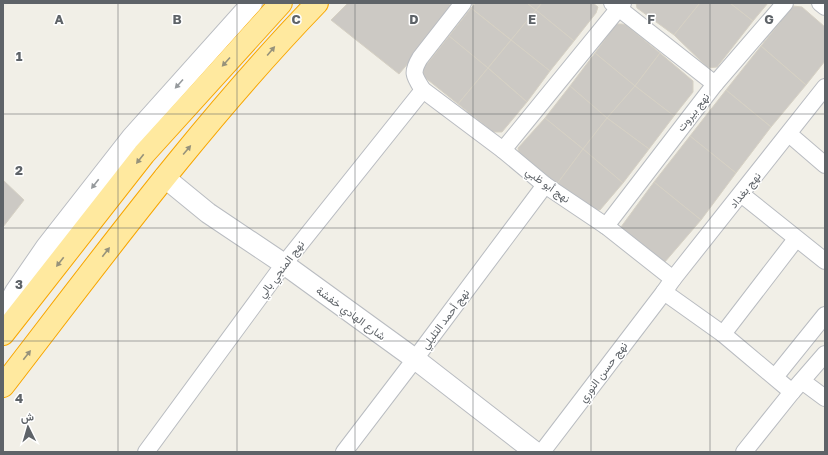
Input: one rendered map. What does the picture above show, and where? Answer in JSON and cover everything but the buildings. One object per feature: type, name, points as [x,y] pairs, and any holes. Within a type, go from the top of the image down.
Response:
[{"type":"highway","points":[[3,334],[144,154],[282,3]]},
{"type":"highway","points":[[3,386],[164,177],[278,43],[317,3]]},
{"type":"street","points":[[3,314],[15,292],[46,247],[127,143],[252,3]]},
{"type":"street","points":[[423,90],[415,79],[414,68],[420,58],[464,3]]},
{"type":"street","name":"نهج بيروت","points":[[606,226],[715,84],[785,3]]},
{"type":"street","points":[[820,3],[825,7]]},
{"type":"street","points":[[503,150],[618,5],[715,84]]},
{"type":"street","name":"نهج بغداد","points":[[669,286],[825,87]]},
{"type":"street","name":"نهج أبو ظبي","points":[[423,90],[503,150],[545,185],[606,226],[669,286],[723,334],[775,377],[825,398]]},
{"type":"street","name":"نهج المنجي بالي","points":[[146,452],[284,264],[423,90]]},
{"type":"street","points":[[789,134],[825,165]]},
{"type":"street","name":"شارع الهادي خفشة","points":[[164,177],[208,213],[284,264],[415,359],[535,452]]},
{"type":"street","name":"نهج أحمد التليلي","points":[[344,452],[545,185]]},
{"type":"street","points":[[741,194],[825,261]]},
{"type":"street","points":[[723,334],[796,239]]},
{"type":"street","name":"نهج حسن النوري","points":[[542,452],[669,286]]},
{"type":"street","points":[[775,377],[825,316]]},
{"type":"street","points":[[744,452],[825,354]]}]
